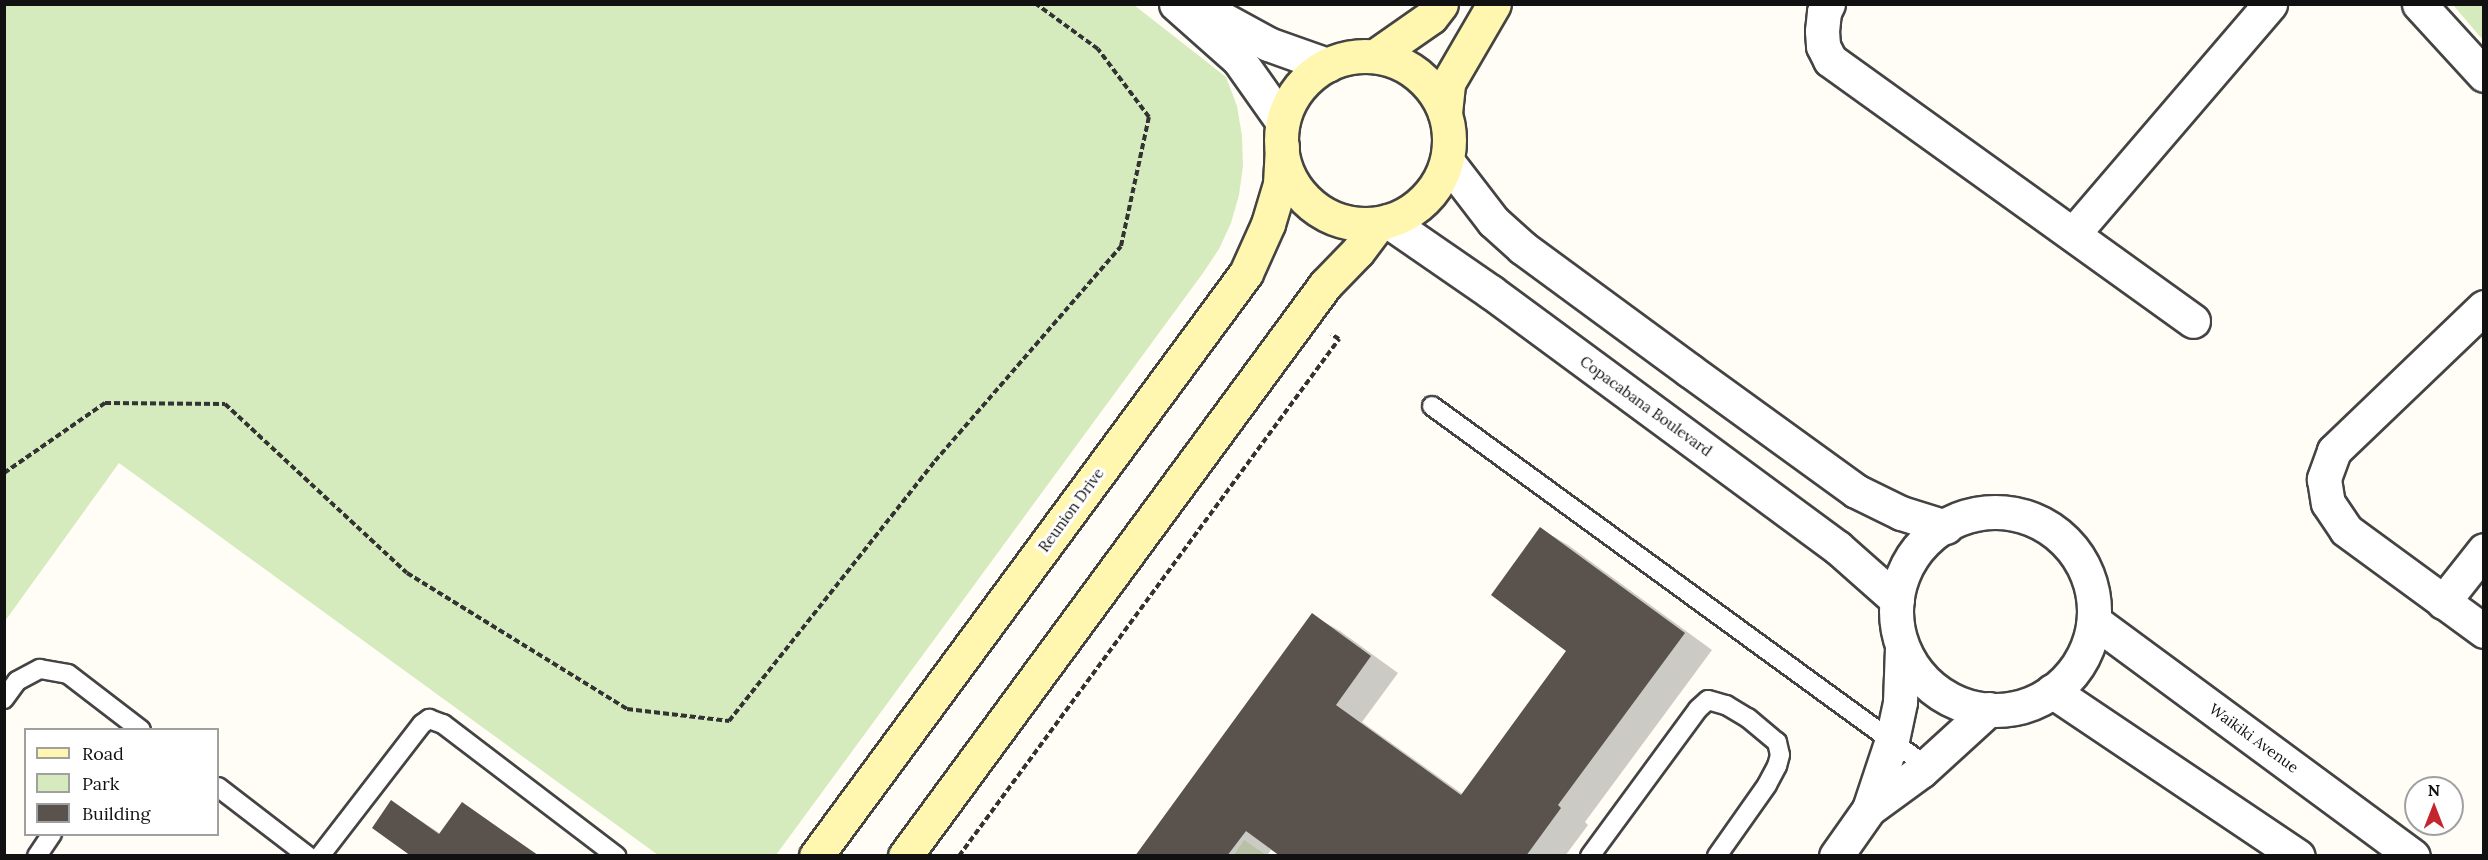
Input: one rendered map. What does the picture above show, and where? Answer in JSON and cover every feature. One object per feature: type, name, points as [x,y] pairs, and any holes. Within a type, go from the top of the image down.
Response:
[{"type":"street","points":[[1176,4],[1239,60],[1282,133]]},
{"type":"street","points":[[1196,4],[1268,44],[1327,65]]},
{"type":"street","points":[[1375,56],[1431,17],[1441,4]]},
{"type":"street","points":[[905,855],[1303,314],[1383,223],[1408,212],[1426,199],[1439,182],[1447,161],[1449,137],[1445,113],[1448,83],[1494,4]]},
{"type":"street","points":[[1828,4],[1824,12],[1822,31],[1823,46],[1830,60],[2193,321]]},
{"type":"street","points":[[2073,234],[2270,4]]},
{"type":"street","points":[[2419,4],[2484,75]]},
{"type":"street","points":[[1383,223],[1337,220],[1319,211],[1304,199],[1292,182],[1284,164],[1282,133],[1299,88],[1311,75],[1327,65],[1350,58],[1375,56],[1401,64],[1413,71],[1432,90],[1445,113]]},
{"type":"street","name":"Reunion Drive","points":[[816,855],[1245,273],[1268,224],[1280,184],[1282,133]]},
{"type":"street","points":[[1447,161],[1493,221],[1522,248],[1856,491],[1901,513],[1946,527]]},
{"type":"street","name":"Copacabana Boulevard","points":[[1383,223],[1491,292],[1837,547],[1897,600]]},
{"type":"street","points":[[2484,307],[2334,451],[2324,479],[2328,503],[2346,530],[2484,631]]},
{"type":"street","points":[[1836,855],[1869,809],[1892,740],[1900,702],[1902,648],[1895,617],[1899,585],[1913,556],[1935,532],[1964,517],[1996,512],[2028,518],[2056,533],[2079,557],[2092,588],[2094,621],[2085,653],[2067,681],[2040,700],[2008,710],[1974,709],[1944,697],[1919,676],[1902,648]]},
{"type":"street","points":[[2443,602],[2484,550]]},
{"type":"street","name":"Waikiki Avenue","points":[[2094,621],[2413,855]]},
{"type":"street","points":[[2052,691],[2298,855]]},
{"type":"street","points":[[1869,809],[1926,766],[1989,709]]},
{"type":"lane","points":[[1432,406],[1926,766]]},
{"type":"lane","points":[[4,699],[17,681],[39,669],[68,674],[135,728]]},
{"type":"lane","points":[[1590,855],[1691,718],[1708,700],[1726,705],[1748,718],[1776,742],[1780,755],[1767,785],[1717,855]]},
{"type":"lane","points":[[320,855],[422,724],[429,719],[443,724],[616,855]]},
{"type":"lane","points":[[219,788],[308,855]]},
{"type":"lane","points":[[37,855],[51,836]]},
{"type":"path","points":[[4,473],[105,403],[225,404],[407,573],[627,709],[729,720],[935,461],[1121,246],[1149,117],[1098,49],[1036,4]]},
{"type":"path","points":[[959,855],[1339,339],[1303,314]]},
{"type":"green space","points":[[5,4],[1134,5],[1226,77],[1237,106],[1242,136],[1243,166],[1239,195],[1231,223],[1219,249],[1203,273],[776,855],[658,855],[119,463],[5,621]]},
{"type":"green space","points":[[2453,5],[2483,5],[2483,40]]},
{"type":"green space","points":[[1244,840],[1266,855],[1234,855]]},
{"type":"building","points":[[1540,527],[1685,633],[1558,805],[1561,808],[1526,856],[1280,856],[1246,831],[1227,856],[1135,856],[1312,613],[1371,656],[1336,705],[1461,795],[1566,651],[1491,595]]},
{"type":"building","points":[[391,800],[439,834],[462,802],[539,856],[411,856],[372,828]]}]
